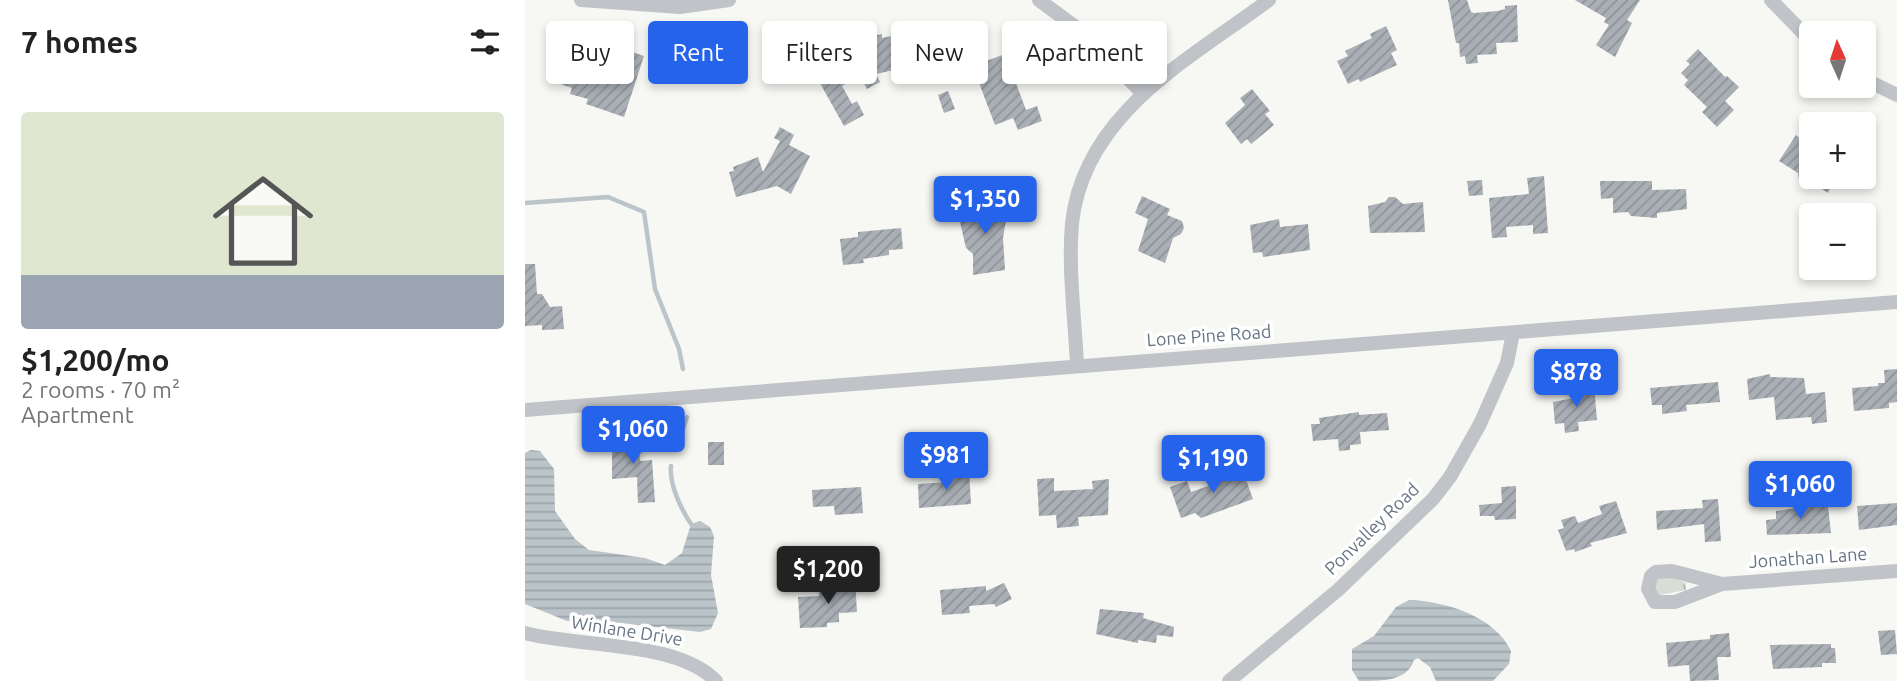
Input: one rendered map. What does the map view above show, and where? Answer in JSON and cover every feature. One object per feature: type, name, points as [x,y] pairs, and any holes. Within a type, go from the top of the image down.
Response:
[{"type":"street","points":[[581,0],[680,7],[729,0]]},
{"type":"street","points":[[1039,0],[1085,34],[1142,93]]},
{"type":"street","points":[[1077,366],[1071,251],[1074,209],[1082,178],[1095,153],[1111,126],[1142,93],[1269,0]]},
{"type":"street","points":[[1771,0],[1799,29]]},
{"type":"street","points":[[1876,85],[1897,95]]},
{"type":"street","name":"Lone Pine Road","points":[[525,410],[1897,302]]},
{"type":"street","name":"Ponvalley Road","points":[[1229,681],[1338,590],[1433,499],[1455,468],[1480,424],[1507,363],[1513,332]]},
{"type":"street","name":"Jonathan Lane","points":[[1722,584],[1897,571]]},
{"type":"street","name":"Winlane Drive","points":[[525,633],[579,644],[664,654],[697,665],[716,681]]},
{"type":"green space","points":[[1659,577],[1670,577],[1686,583],[1686,590],[1659,595],[1654,590],[1654,582]]},
{"type":"shaded area","points":[[531,450],[540,451],[554,469],[555,511],[575,539],[589,550],[645,558],[665,565],[682,553],[691,524],[700,521],[710,527],[714,536],[711,575],[718,613],[711,629],[700,632],[603,621],[567,621],[525,604],[525,453]]},
{"type":"shaded area","points":[[1409,600],[1452,607],[1481,620],[1493,628],[1511,651],[1509,664],[1493,681],[1436,681],[1430,667],[1418,658],[1400,676],[1386,680],[1359,681],[1352,670],[1352,649],[1374,636],[1396,607]]},
{"type":"building","points":[[1448,0],[1467,0],[1471,12],[1474,13],[1498,11],[1505,9],[1505,6],[1517,5],[1518,42],[1496,43],[1497,54],[1477,55],[1478,63],[1466,64],[1465,56],[1460,57],[1459,43],[1456,43]]},
{"type":"building","points":[[1575,0],[1640,0],[1627,20],[1632,23],[1615,57],[1596,45],[1609,25],[1604,22],[1606,18]]},
{"type":"building","points":[[1386,26],[1397,50],[1391,53],[1397,65],[1360,82],[1359,79],[1348,84],[1337,61],[1348,56],[1345,51],[1372,38],[1370,34]]},
{"type":"building","points":[[882,34],[882,38],[891,36],[891,71],[877,74],[877,35]]},
{"type":"building","points":[[1698,49],[1725,77],[1739,87],[1725,101],[1734,110],[1717,127],[1702,112],[1707,107],[1684,85],[1688,80],[1681,73],[1690,64],[1686,61]]},
{"type":"building","points":[[634,52],[644,56],[624,117],[586,104],[588,99],[570,94],[572,88],[560,84],[634,84]]},
{"type":"building","points":[[1002,55],[1002,84],[1016,84],[1026,110],[1037,106],[1042,121],[1018,130],[1013,118],[995,125],[979,84],[988,84],[988,60]]},
{"type":"building","points":[[820,84],[846,84],[842,86],[852,104],[857,101],[864,115],[844,126]]},
{"type":"building","points":[[1252,89],[1270,111],[1265,114],[1274,125],[1251,144],[1247,139],[1241,144],[1225,123],[1245,105],[1240,98]]},
{"type":"building","points":[[948,91],[955,109],[944,113],[938,95]]},
{"type":"building","points":[[780,127],[794,135],[789,145],[810,156],[791,194],[777,186],[736,197],[729,172],[734,171],[733,167],[758,157],[763,172],[780,141],[774,138]]},
{"type":"building","points":[[1796,135],[1799,138],[1799,179],[1798,173],[1779,161]]},
{"type":"building","points":[[1544,176],[1548,233],[1533,234],[1533,225],[1506,227],[1507,237],[1492,238],[1489,198],[1529,194],[1527,178]]},
{"type":"building","points":[[1482,180],[1483,195],[1469,196],[1467,181]]},
{"type":"building","points":[[1600,181],[1652,181],[1652,190],[1686,189],[1687,209],[1657,213],[1657,218],[1631,216],[1628,212],[1613,213],[1613,198],[1601,199]]},
{"type":"building","points":[[1142,196],[1170,209],[1167,215],[1182,221],[1184,228],[1181,234],[1173,238],[1165,263],[1138,251],[1148,219],[1135,213]]},
{"type":"building","points":[[995,197],[996,211],[1007,214],[1003,238],[1005,270],[973,275],[973,254],[966,248],[960,222],[964,217],[971,217],[971,198]]},
{"type":"building","points":[[1389,197],[1395,197],[1403,204],[1423,202],[1425,232],[1370,233],[1368,206],[1385,202]]},
{"type":"building","points":[[1279,219],[1280,227],[1308,224],[1310,250],[1263,257],[1262,252],[1253,253],[1250,225]]},
{"type":"building","points":[[901,228],[903,249],[889,250],[889,255],[863,259],[864,263],[843,265],[840,239],[858,237],[858,232]]},
{"type":"building","points":[[525,264],[535,264],[537,294],[542,294],[550,307],[562,306],[564,329],[542,330],[542,325],[525,326]]},
{"type":"building","points":[[1897,369],[1897,402],[1889,403],[1889,408],[1854,411],[1852,388],[1878,386],[1878,383],[1885,383],[1884,370]]},
{"type":"building","points":[[1770,374],[1770,377],[1804,378],[1806,394],[1825,392],[1827,422],[1812,424],[1811,417],[1776,420],[1774,397],[1749,400],[1747,379]]},
{"type":"building","points":[[1718,382],[1720,402],[1686,405],[1687,411],[1662,414],[1662,405],[1652,405],[1650,388]]},
{"type":"building","points":[[1594,385],[1597,420],[1578,422],[1579,431],[1565,433],[1564,423],[1555,424],[1553,402],[1579,397],[1578,387]]},
{"type":"building","points":[[1359,412],[1359,415],[1387,413],[1389,430],[1360,432],[1361,444],[1350,445],[1350,450],[1339,451],[1338,439],[1313,441],[1311,424],[1320,424],[1319,418]]},
{"type":"building","points":[[638,434],[640,461],[652,460],[655,502],[638,503],[637,477],[612,479],[612,436]]},
{"type":"building","points":[[708,442],[724,442],[724,465],[708,465]]},
{"type":"building","points":[[1241,466],[1253,499],[1201,518],[1195,513],[1181,518],[1170,487],[1187,481],[1191,492],[1214,484],[1212,476]]},
{"type":"building","points":[[969,471],[971,504],[919,508],[918,484],[948,482],[948,478],[954,477],[953,472]]},
{"type":"building","points":[[1054,478],[1054,491],[1093,489],[1092,481],[1109,479],[1108,515],[1078,517],[1079,526],[1057,528],[1056,515],[1039,516],[1037,479]]},
{"type":"building","points":[[1516,486],[1516,519],[1495,520],[1494,516],[1480,516],[1479,505],[1502,503],[1501,487]]},
{"type":"building","points":[[861,487],[863,513],[835,515],[834,506],[813,507],[812,490]]},
{"type":"building","points":[[1718,499],[1721,541],[1705,542],[1704,524],[1657,530],[1656,511],[1703,508],[1702,500]]},
{"type":"building","points":[[1616,501],[1627,533],[1590,543],[1592,546],[1575,552],[1574,549],[1566,551],[1558,530],[1564,528],[1561,520],[1575,516],[1578,523],[1602,514],[1599,506]]},
{"type":"building","points":[[1897,503],[1897,525],[1859,530],[1857,506]]},
{"type":"building","points":[[1818,505],[1828,507],[1831,533],[1767,535],[1766,520],[1776,519],[1776,511]]},
{"type":"building","points":[[855,580],[857,612],[839,613],[839,622],[827,623],[827,627],[800,628],[798,597],[819,596],[819,591],[840,590],[840,581]]},
{"type":"building","points":[[1004,583],[1012,599],[996,607],[994,604],[969,606],[970,613],[942,615],[940,590],[986,586],[986,591]]},
{"type":"building","points":[[1100,609],[1144,613],[1143,618],[1174,627],[1173,637],[1157,635],[1156,643],[1138,640],[1138,643],[1096,634]]},
{"type":"building","points":[[1895,630],[1897,654],[1881,655],[1878,631]]},
{"type":"building","points":[[1729,633],[1731,657],[1717,657],[1719,680],[1690,681],[1689,665],[1668,667],[1666,643],[1710,639],[1710,635]]},
{"type":"building","points":[[1831,644],[1831,648],[1835,648],[1836,663],[1822,663],[1822,667],[1773,669],[1770,645]]},
{"type":"waterway","points":[[525,203],[608,197],[644,212],[655,289],[679,349],[683,369]]},
{"type":"waterway","points":[[676,448],[687,417]]},
{"type":"waterway","points":[[671,466],[677,496],[691,524]]}]
